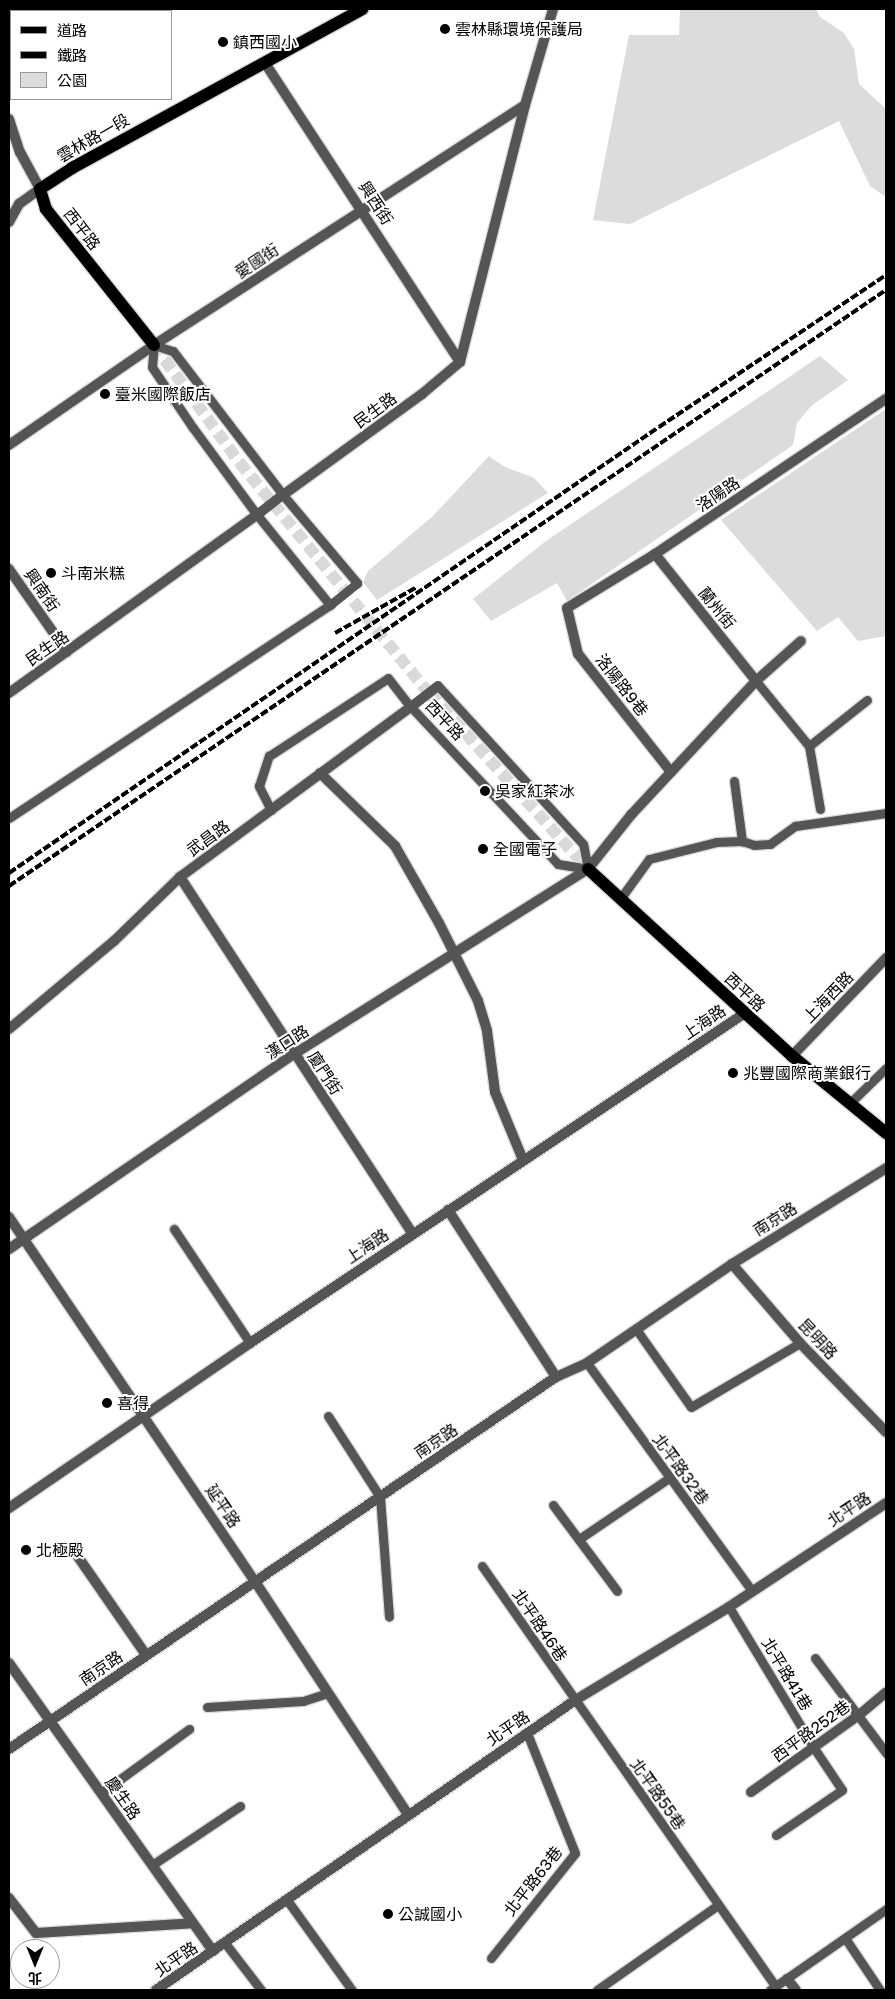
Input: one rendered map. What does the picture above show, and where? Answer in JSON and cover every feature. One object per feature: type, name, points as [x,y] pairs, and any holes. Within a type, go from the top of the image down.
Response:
[{"type":"main road","name":"雲林路一段","points":[[40,189],[80,163],[362,9]]},
{"type":"main road","name":"西平路","points":[[40,189],[46,209],[154,346]]},
{"type":"main road","name":"西平路","points":[[588,869],[792,1056],[886,1133]]},
{"type":"street","points":[[460,362],[525,105],[553,9]]},
{"type":"street","name":"興西街","points":[[265,63],[363,210],[460,362]]},
{"type":"street","name":"愛國街","points":[[9,445],[154,346],[525,105]]},
{"type":"street","name":"西平路","points":[[9,119],[20,152],[40,189]]},
{"type":"street","name":"雲林路一段","points":[[9,222],[19,204],[40,189]]},
{"type":"street","name":"民生路","points":[[9,693],[258,515],[422,394],[460,362]]},
{"type":"street","name":"洛陽路","points":[[568,608],[655,554],[885,400]]},
{"type":"street","name":"蘭州街","points":[[655,554],[756,681]]},
{"type":"street","name":"興南街","points":[[9,569],[67,652]]},
{"type":"street","name":"洛陽路9巷","points":[[568,608],[578,654],[671,772]]},
{"type":"street","points":[[588,869],[631,815],[756,681],[801,641]]},
{"type":"street","name":"武昌路","points":[[9,1029],[114,941],[180,877],[438,686]]},
{"type":"street","points":[[320,773],[395,846],[478,1001],[487,1030],[495,1092],[523,1160]]},
{"type":"street","name":"漢口路","points":[[9,1249],[294,1054],[588,869]]},
{"type":"street","name":"廈門街","points":[[180,877],[413,1234]]},
{"type":"street","name":"上海西路","points":[[792,1056],[886,958]]},
{"type":"street","name":"上海路","points":[[9,1508],[448,1210],[744,1013]]},
{"type":"street","name":"南京路","points":[[9,1749],[146,1655],[256,1583],[556,1377],[586,1363],[732,1264],[886,1168]]},
{"type":"street","points":[[448,1210],[556,1377]]},
{"type":"street","name":"延平路","points":[[9,1217],[256,1583],[408,1814]]},
{"type":"street","name":"昆明路","points":[[732,1264],[800,1343],[886,1432]]},
{"type":"street","name":"北平路","points":[[156,1990],[574,1701],[729,1607],[886,1503]]},
{"type":"street","points":[[74,1551],[146,1655]]},
{"type":"street","name":"慶生路","points":[[9,1663],[213,1951]]},
{"type":"street","name":"西平路252巷","points":[[751,1792],[859,1715],[886,1692]]},
{"type":"street","points":[[9,1898],[36,1934],[192,1923]]},
{"type":"street","points":[[788,1979],[796,1990]]},
{"type":"lane","points":[[9,818],[330,605],[357,583],[283,495],[173,351],[154,346],[152,367],[193,428],[258,515],[330,605]]},
{"type":"lane","name":"西平路","points":[[271,810],[258,786],[269,756],[388,678],[411,707],[558,864],[588,869],[583,844],[438,686]]},
{"type":"lane","points":[[756,681],[809,746],[820,809]]},
{"type":"lane","points":[[809,746],[867,700]]},
{"type":"lane","points":[[734,781],[742,841]]},
{"type":"lane","points":[[620,899],[649,859],[716,842],[742,841],[754,845],[770,844],[795,826],[886,813]]},
{"type":"lane","points":[[850,1103],[886,1068]]},
{"type":"lane","points":[[174,1229],[250,1344]]},
{"type":"lane","points":[[636,1329],[691,1407],[800,1343]]},
{"type":"lane","name":"北平路32巷","points":[[586,1363],[752,1591]]},
{"type":"lane","points":[[328,1416],[380,1497],[389,1617]]},
{"type":"lane","points":[[579,1539],[668,1478]]},
{"type":"lane","points":[[553,1505],[617,1590]]},
{"type":"lane","name":"北平路46巷","points":[[482,1566],[574,1701]]},
{"type":"lane","name":"北平路41巷","points":[[729,1607],[814,1748],[842,1790],[776,1835]]},
{"type":"lane","name":"北平路41巷","points":[[815,1658],[886,1753]]},
{"type":"lane","points":[[207,1707],[303,1701],[328,1693]]},
{"type":"lane","name":"北平路55巷","points":[[574,1701],[718,1905],[773,1988],[788,1979]]},
{"type":"lane","points":[[101,1793],[188,1729]]},
{"type":"lane","name":"北平路63巷","points":[[491,1958],[575,1853],[527,1733]]},
{"type":"lane","points":[[152,1865],[240,1806]]},
{"type":"lane","points":[[287,1900],[352,1990]]},
{"type":"lane","points":[[597,1990],[718,1905]]},
{"type":"lane","points":[[788,1979],[886,1909]]},
{"type":"lane","points":[[845,1938],[880,1990]]},
{"type":"lane","points":[[225,1943],[261,1990]]},
{"type":"green space","points":[[44,9],[165,9],[165,10]]},
{"type":"green space","points":[[680,9],[816,9],[820,17],[844,33],[854,49],[859,84],[886,109],[886,197],[870,186],[839,121],[630,224],[593,220],[629,35],[679,35]]},
{"type":"green space","points":[[820,356],[848,380],[811,406],[797,423],[793,445],[567,601],[557,583],[491,621],[473,599],[546,541]]},
{"type":"green space","points":[[886,409],[886,636],[858,641],[838,617],[817,631],[721,520]]},
{"type":"green space","points":[[489,456],[503,466],[534,478],[548,493],[377,600],[363,582],[368,571],[433,516]]},
{"type":"tunnel","points":[[154,345],[239,462],[429,693],[588,869]]},
{"type":"railway","points":[[9,873],[659,427],[886,275]]},
{"type":"railway","points":[[9,886],[886,290]]},
{"type":"railway","points":[[335,633],[417,587]]},
{"type":"place","name":"雲林縣環境保護局","points":[[445,29]]},
{"type":"place","name":"鎮西國小","points":[[223,42]]},
{"type":"place","name":"臺米國際飯店","points":[[105,394]]},
{"type":"place","name":"斗南米糕","points":[[51,573]]},
{"type":"place","name":"吳家紅茶冰","points":[[485,791]]},
{"type":"place","name":"全國電子","points":[[483,849]]},
{"type":"place","name":"兆豐國際商業銀行","points":[[733,1073]]},
{"type":"place","name":"喜得","points":[[107,1403]]},
{"type":"place","name":"北極殿","points":[[26,1550]]},
{"type":"place","name":"公誠國小","points":[[388,1914]]}]
